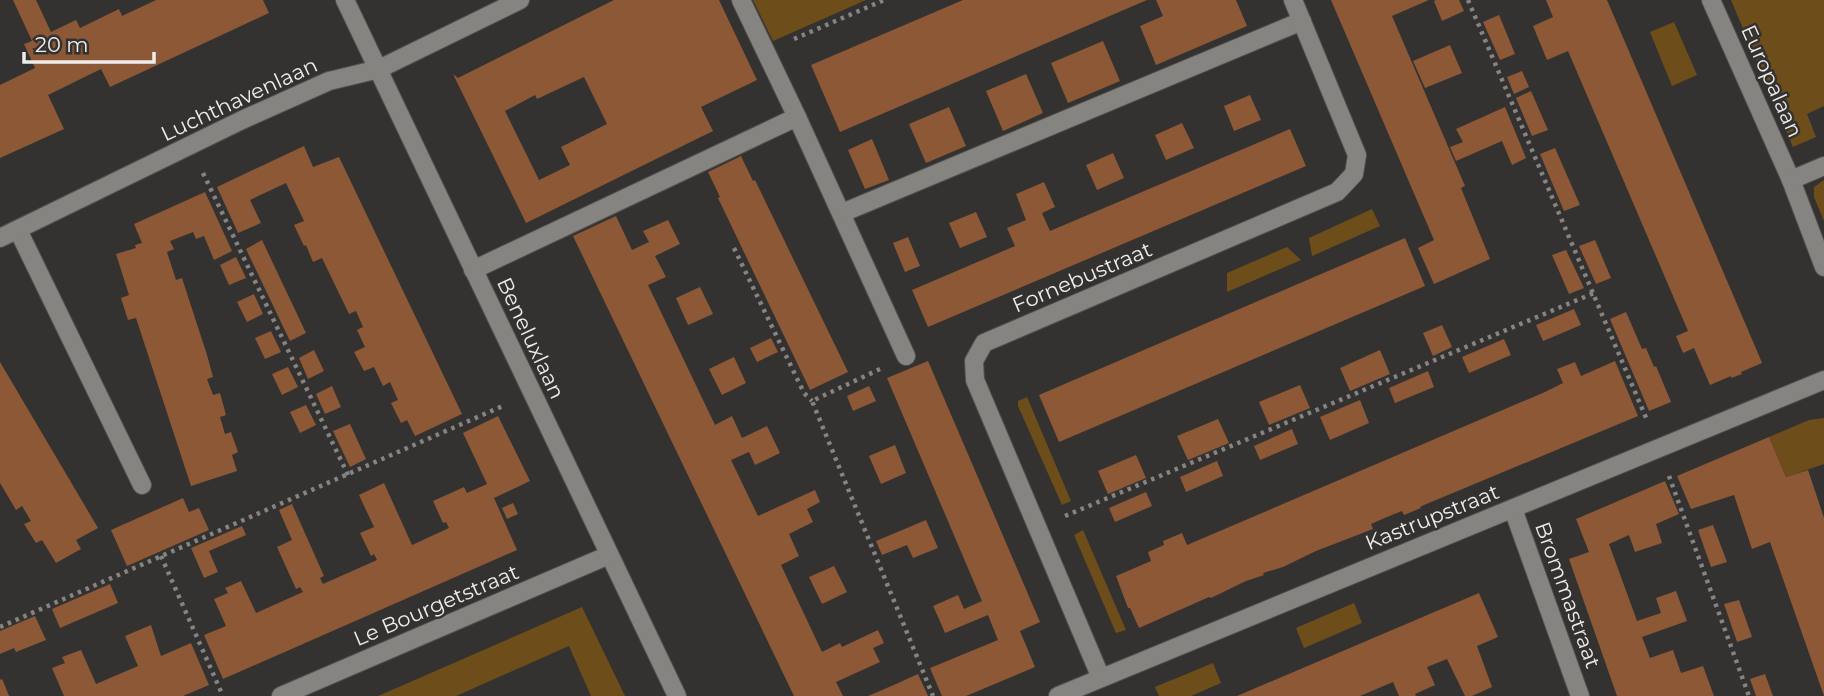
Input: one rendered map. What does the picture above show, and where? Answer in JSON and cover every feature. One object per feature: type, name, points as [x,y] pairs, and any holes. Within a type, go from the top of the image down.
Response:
[{"type":"street","name":"Beneluxlaan","points":[[345,0],[677,696]]},
{"type":"street","name":"Luchthavenlaan","points":[[0,238],[329,81],[379,69],[520,0]]},
{"type":"street","points":[[741,0],[767,50],[906,356]]},
{"type":"street","name":"Fornebustraat","points":[[1101,678],[975,380],[974,360],[984,343],[1338,192],[1354,174],[1357,155],[1293,0]]},
{"type":"street","name":"Europalaan","points":[[1711,0],[1791,180],[1824,267]]},
{"type":"street","points":[[842,214],[1302,21]]},
{"type":"street","points":[[473,270],[797,117]]},
{"type":"street","points":[[1791,180],[1824,166]]},
{"type":"street","points":[[18,230],[142,485]]},
{"type":"street","name":"Kastrupstraat","points":[[1058,696],[1824,380]]},
{"type":"street","name":"Brommastraat","points":[[1513,509],[1580,696]]},
{"type":"street","name":"Le Bourgetstraat","points":[[281,696],[609,555]]},
{"type":"path","points":[[767,50],[884,0]]},
{"type":"path","points":[[1468,0],[1659,448],[1749,696]]},
{"type":"path","points":[[190,146],[348,475]]},
{"type":"path","points":[[734,248],[804,393],[812,401],[933,696]]},
{"type":"path","points":[[1038,527],[1594,293]]},
{"type":"path","points":[[812,401],[906,356]]},
{"type":"path","points":[[0,627],[532,393]]},
{"type":"path","points":[[161,556],[223,696]]},
{"type":"shaded area","points":[[753,0],[866,0],[773,41]]},
{"type":"shaded area","points":[[1731,0],[1824,0],[1824,106],[1807,114],[1816,137],[1793,147]]},
{"type":"shaded area","points":[[1674,22],[1697,75],[1672,86],[1650,32]]},
{"type":"shaded area","points":[[1824,180],[1824,221],[1814,197],[1814,187]]},
{"type":"shaded area","points":[[1372,209],[1380,226],[1312,256],[1309,238]]},
{"type":"shaded area","points":[[1287,247],[1301,260],[1227,292],[1227,273]]},
{"type":"shaded area","points":[[1027,397],[1071,501],[1062,505],[1018,406],[1018,401]]},
{"type":"shaded area","points":[[1824,418],[1824,464],[1786,477],[1769,437],[1809,420]]},
{"type":"shaded area","points":[[1083,530],[1126,630],[1116,633],[1074,535]]},
{"type":"shaded area","points":[[1354,603],[1362,623],[1304,648],[1296,628]]},
{"type":"shaded area","points":[[582,607],[625,696],[591,696],[569,646],[456,696],[378,696]]},
{"type":"shaded area","points":[[1213,663],[1221,683],[1191,696],[1159,696],[1155,687]]},
{"type":"building","points":[[13,0],[36,0],[51,32],[76,20],[80,28],[119,9],[122,16],[156,0],[263,0],[269,13],[110,87],[101,69],[48,95],[64,129],[0,158],[0,85],[35,68],[24,44],[32,41]]},
{"type":"building","points":[[614,0],[719,0],[757,80],[701,107],[713,131],[526,223],[453,74],[458,78]],"holes":[[[584,77],[607,124],[561,147],[570,165],[539,180],[505,111],[535,95],[537,99]]]},
{"type":"building","points":[[963,0],[1147,0],[840,132],[811,65]]},
{"type":"building","points":[[1156,0],[1236,0],[1247,26],[1156,65],[1140,26],[1163,16]]},
{"type":"building","points":[[1331,0],[1429,0],[1392,16],[1465,186],[1461,188],[1490,259],[1434,284],[1418,248],[1434,240]]},
{"type":"building","points":[[1459,0],[1464,11],[1442,21],[1434,1]]},
{"type":"building","points":[[1546,0],[1607,0],[1762,363],[1741,372],[1742,374],[1710,385],[1694,348],[1683,353],[1676,336],[1688,331],[1568,51],[1547,60],[1533,26],[1553,17]]},
{"type":"building","points":[[1499,15],[1515,54],[1500,60],[1483,22]]},
{"type":"building","points":[[1103,41],[1120,81],[1068,103],[1051,63]]},
{"type":"building","points":[[1450,45],[1462,73],[1425,88],[1413,61]]},
{"type":"building","points":[[1522,71],[1529,87],[1514,94],[1507,77]]},
{"type":"building","points":[[1026,74],[1043,113],[1003,131],[986,91]]},
{"type":"building","points":[[1531,91],[1548,130],[1532,136],[1516,98]]},
{"type":"building","points":[[1250,95],[1261,120],[1234,131],[1224,106]]},
{"type":"building","points":[[949,107],[966,146],[926,163],[909,124]]},
{"type":"building","points":[[1505,107],[1526,158],[1512,165],[1502,141],[1456,161],[1450,147],[1463,142],[1456,129]]},
{"type":"building","points":[[1182,123],[1194,148],[1166,160],[1155,135]]},
{"type":"building","points":[[1290,129],[1306,166],[928,327],[912,290],[1015,246],[1007,228],[1026,220],[1016,194],[1044,182],[1055,207],[1042,213],[1050,231]]},
{"type":"building","points":[[872,139],[889,180],[865,189],[848,150]]},
{"type":"building","points":[[304,146],[313,167],[339,157],[462,414],[415,436],[407,420],[401,423],[391,403],[398,400],[390,382],[383,386],[374,367],[364,371],[354,352],[365,347],[357,330],[363,327],[356,311],[349,314],[322,258],[313,262],[306,245],[304,246],[294,225],[304,221],[286,183],[250,200],[261,223],[238,233],[217,187]]},
{"type":"building","points":[[1555,148],[1580,205],[1564,211],[1540,154]]},
{"type":"building","points":[[1113,153],[1124,178],[1097,190],[1086,165]]},
{"type":"building","points":[[741,156],[848,372],[810,390],[708,172]]},
{"type":"building","points":[[205,192],[232,251],[214,260],[204,236],[196,239],[193,232],[170,241],[174,249],[167,252],[176,280],[182,278],[207,355],[213,377],[207,379],[213,395],[220,393],[226,415],[220,417],[225,434],[231,432],[238,452],[232,455],[237,471],[191,486],[136,318],[128,320],[121,298],[129,295],[116,254],[136,248],[135,245],[142,243],[134,224]]},
{"type":"building","points":[[976,212],[987,237],[960,248],[949,223]]},
{"type":"building","points":[[616,216],[632,250],[649,242],[643,231],[668,220],[680,244],[655,256],[666,277],[648,285],[715,425],[732,416],[742,438],[767,426],[780,453],[755,465],[749,452],[731,460],[758,516],[815,490],[820,502],[807,509],[813,522],[789,534],[799,556],[781,565],[822,652],[840,643],[842,647],[878,630],[884,643],[873,648],[880,662],[836,682],[843,696],[794,696],[573,236]]},
{"type":"building","points":[[908,237],[920,266],[905,272],[893,243]]},
{"type":"building","points":[[1405,238],[1425,286],[1059,442],[1039,395]]},
{"type":"building","points":[[262,240],[306,333],[290,341],[246,249]]},
{"type":"building","points":[[1595,240],[1611,278],[1596,284],[1579,246]]},
{"type":"building","points":[[1566,250],[1584,288],[1569,294],[1552,255]]},
{"type":"building","points":[[236,257],[246,278],[229,285],[220,265]]},
{"type":"building","points":[[700,287],[713,314],[688,325],[676,298]]},
{"type":"building","points":[[254,294],[263,314],[247,322],[237,302]]},
{"type":"building","points":[[1574,309],[1581,325],[1543,341],[1536,325]]},
{"type":"building","points":[[1626,312],[1642,349],[1646,348],[1654,367],[1656,366],[1671,402],[1649,411],[1610,319]]},
{"type":"building","points":[[1442,325],[1452,347],[1433,356],[1423,333]]},
{"type":"building","points":[[271,331],[281,352],[265,359],[255,338]]},
{"type":"building","points":[[771,338],[778,352],[757,362],[750,348]]},
{"type":"building","points":[[1504,339],[1511,355],[1469,373],[1462,357]]},
{"type":"building","points":[[314,350],[324,371],[308,379],[299,358]]},
{"type":"building","points":[[1380,350],[1390,374],[1350,391],[1340,368]]},
{"type":"building","points":[[734,357],[746,383],[722,395],[709,369]]},
{"type":"building","points":[[928,361],[1040,622],[1020,631],[1035,667],[966,696],[942,696],[930,668],[998,640],[988,615],[945,633],[933,606],[958,595],[964,609],[982,601],[887,378]]},
{"type":"building","points":[[1615,361],[1638,416],[1404,515],[1402,511],[1387,517],[1371,524],[1373,529],[1263,573],[1264,575],[1139,628],[1128,608],[1116,576],[1151,561],[1148,552],[1164,545],[1163,541],[1182,533],[1187,545],[1545,392],[1563,383],[1557,369],[1575,362],[1581,376]]},
{"type":"building","points":[[0,362],[98,528],[76,540],[81,549],[56,563],[42,540],[36,543],[24,524],[31,521],[22,506],[16,510],[0,483]]},
{"type":"building","points":[[288,367],[298,387],[282,395],[272,374]]},
{"type":"building","points":[[1428,371],[1434,387],[1395,403],[1389,388]]},
{"type":"building","points":[[1300,385],[1310,408],[1269,425],[1259,402]]},
{"type":"building","points":[[332,386],[341,407],[325,414],[316,394]]},
{"type":"building","points":[[869,386],[876,401],[853,411],[847,396]]},
{"type":"building","points":[[1360,400],[1369,423],[1330,440],[1320,417]]},
{"type":"building","points":[[306,405],[316,425],[300,433],[290,412]]},
{"type":"building","points":[[498,416],[530,481],[494,498],[517,550],[223,679],[204,635],[226,626],[214,599],[228,593],[225,588],[241,581],[256,613],[303,592],[300,587],[296,589],[277,547],[292,540],[279,510],[292,504],[324,576],[320,578],[323,584],[377,560],[374,554],[371,556],[360,533],[374,527],[359,495],[384,483],[412,545],[449,528],[446,522],[443,523],[433,501],[464,487],[467,493],[487,484],[463,433]]},
{"type":"building","points":[[1218,419],[1229,443],[1188,460],[1177,436]]},
{"type":"building","points":[[350,424],[366,459],[350,467],[333,431]]},
{"type":"building","points":[[1292,429],[1298,444],[1260,460],[1254,446]]},
{"type":"building","points":[[1769,437],[1786,477],[1808,470],[1824,518],[1824,696],[1770,542],[1752,549],[1734,495],[1691,509],[1677,476]]},
{"type":"building","points":[[895,445],[906,473],[881,484],[869,456]]},
{"type":"building","points":[[1136,455],[1146,478],[1108,494],[1098,471]]},
{"type":"building","points":[[1217,461],[1223,476],[1186,492],[1180,477]]},
{"type":"building","points":[[1665,481],[1679,514],[1656,524],[1662,543],[1635,552],[1629,535],[1609,544],[1637,621],[1661,613],[1656,598],[1676,591],[1687,621],[1642,637],[1650,658],[1673,650],[1681,673],[1703,666],[1714,696],[1617,696],[1569,559],[1589,552],[1576,519]]},
{"type":"building","points":[[1146,492],[1152,506],[1115,522],[1109,508]]},
{"type":"building","points":[[183,498],[189,512],[199,508],[209,530],[127,566],[111,530]]},
{"type":"building","points":[[513,503],[518,514],[507,519],[502,508]]},
{"type":"building","points":[[926,520],[938,548],[913,558],[907,545],[882,555],[876,541]]},
{"type":"building","points":[[1713,525],[1727,562],[1711,567],[1698,530]]},
{"type":"building","points":[[242,526],[246,535],[209,551],[218,572],[204,578],[191,548]]},
{"type":"building","points":[[834,566],[847,592],[822,604],[809,577]]},
{"type":"building","points":[[110,584],[118,603],[60,628],[52,609]]},
{"type":"building","points":[[1479,593],[1498,637],[1477,646],[1492,687],[1472,696],[1465,696],[1447,659],[1427,667],[1435,685],[1415,694],[1416,696],[1399,696],[1393,682],[1360,696],[1237,696]]},
{"type":"building","points":[[1739,600],[1752,637],[1737,642],[1724,604]]},
{"type":"building","points":[[35,616],[46,640],[16,652],[14,648],[0,654],[0,631]]},
{"type":"building","points":[[151,625],[161,656],[191,643],[209,685],[183,696],[64,696],[52,668],[65,663],[62,657],[81,650],[96,684],[138,666],[125,636]]},
{"type":"building","points":[[918,674],[928,696],[868,696],[896,684]]},
{"type":"building","points":[[1765,674],[1773,696],[1756,696],[1750,679]]},
{"type":"building","points":[[2,679],[9,696],[0,696]]}]
